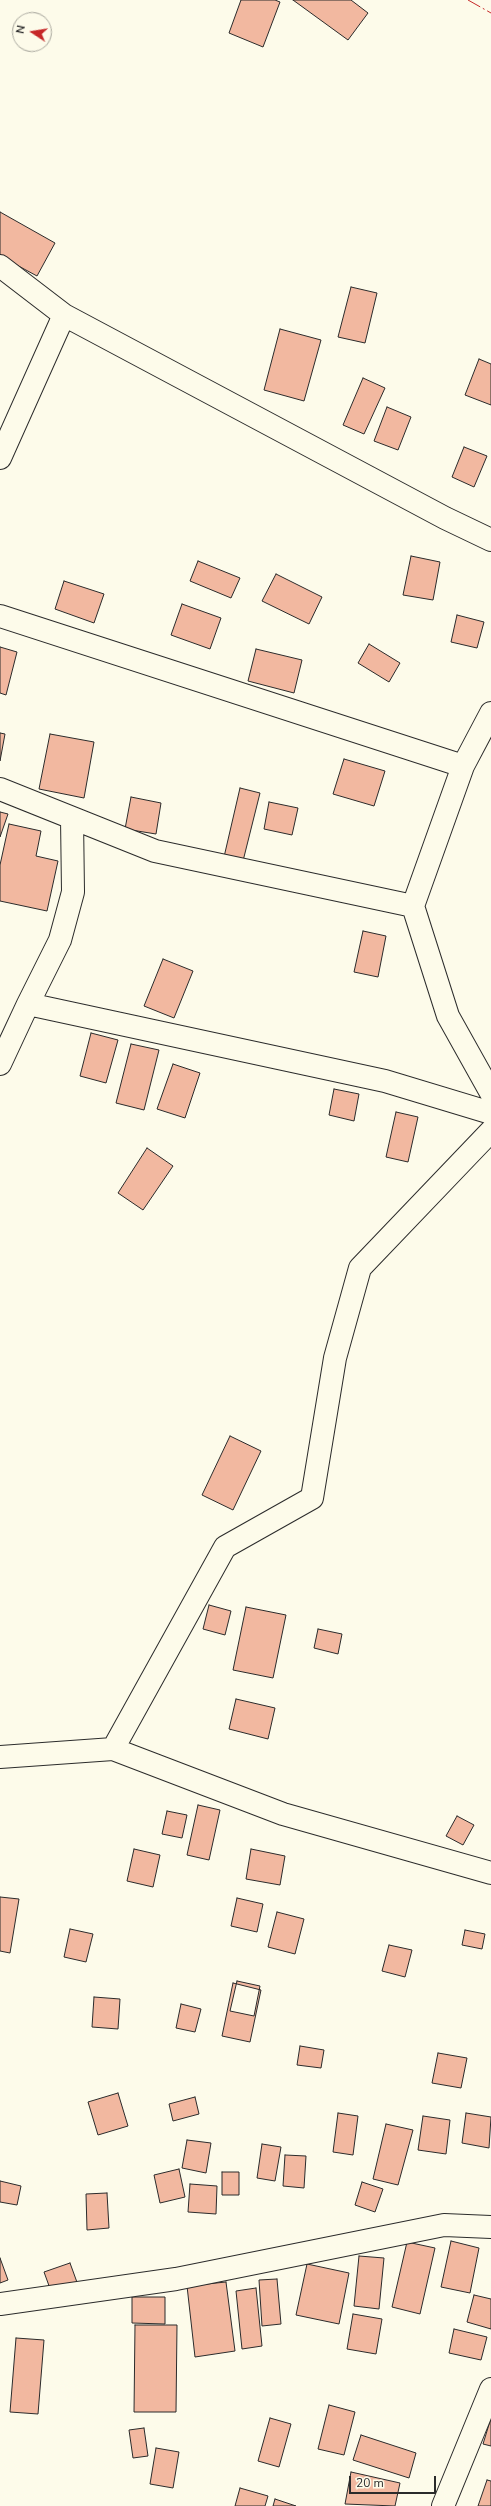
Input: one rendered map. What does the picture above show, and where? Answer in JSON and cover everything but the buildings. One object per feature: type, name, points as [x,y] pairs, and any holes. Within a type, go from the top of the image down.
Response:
[{"type":"street","points":[[0,266],[64,315],[445,518],[491,540]]},
{"type":"street","points":[[0,458],[64,315]]},
{"type":"street","points":[[0,616],[463,766]]},
{"type":"street","points":[[491,714],[463,766],[413,906],[448,1016],[491,1093]]},
{"type":"street","points":[[0,789],[155,851],[413,906]]},
{"type":"street","points":[[0,1064],[60,940],[73,892],[72,818]]},
{"type":"street","points":[[28,1004],[385,1081],[491,1113]]},
{"type":"street","points":[[112,1749],[225,1547],[312,1498],[335,1358],[360,1268],[491,1131]]},
{"type":"street","points":[[0,1757],[112,1749],[283,1814],[491,1873]]},
{"type":"street","points":[[0,2304],[176,2279],[444,2225],[491,2227]]},
{"type":"street","points":[[443,2506],[491,2389]]},
{"type":"power","points":[[468,0],[491,13]]}]
